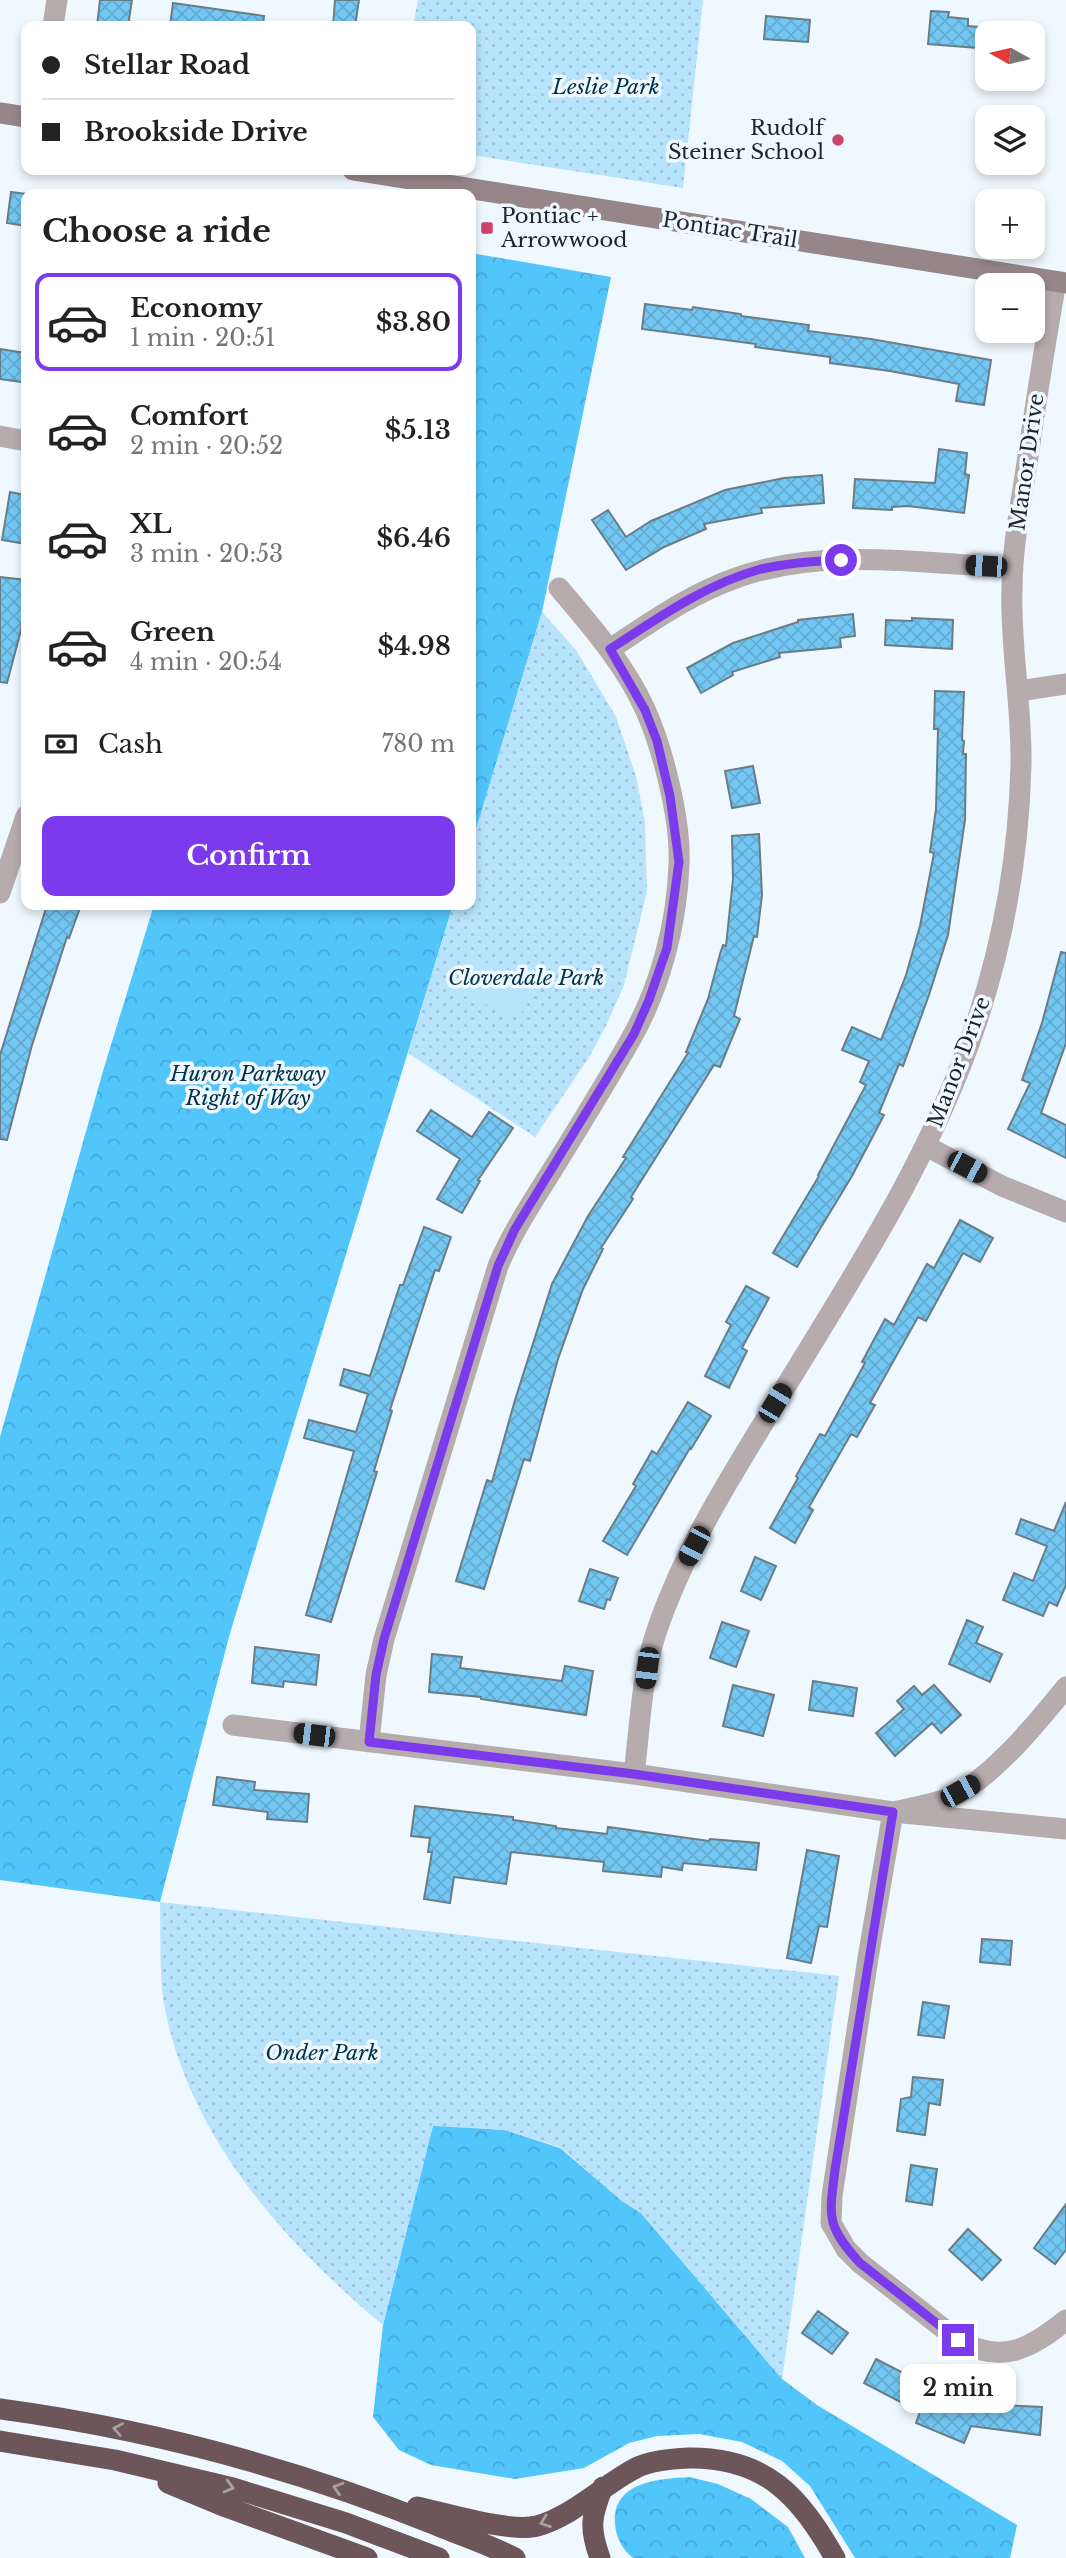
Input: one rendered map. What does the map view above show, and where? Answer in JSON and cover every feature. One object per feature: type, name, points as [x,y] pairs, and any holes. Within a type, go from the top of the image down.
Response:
[{"type":"highway","points":[[0,2409],[121,2430],[237,2457],[365,2496],[507,2526],[535,2527],[559,2517],[636,2467],[673,2459],[711,2458],[744,2466],[777,2482],[803,2508],[835,2558]]},
{"type":"highway","points":[[0,2441],[114,2460],[233,2488],[346,2524],[439,2558]]},
{"type":"highway","points":[[114,2460],[226,2507],[367,2558]]},
{"type":"highway","points":[[600,2558],[592,2535],[594,2508],[603,2487]]},
{"type":"highway","points":[[365,2496],[515,2558]]},
{"type":"main road","points":[[0,113],[21,116]]},
{"type":"main road","name":"Pontiac Trail","points":[[384,175],[472,189]]},
{"type":"main road","name":"Pontiac Trail","points":[[476,190],[1061,283]]},
{"type":"street","points":[[54,21],[57,0]]},
{"type":"street","name":"Manor Drive","points":[[634,1774],[647,1668],[655,1634],[676,1581],[733,1472],[838,1300],[926,1146],[976,1025],[1001,935],[1016,839],[1021,763],[1012,631],[1013,568],[1061,283]]},
{"type":"street","points":[[0,436],[21,440]]},
{"type":"street","points":[[610,649],[709,589],[747,574],[783,565],[841,560],[1013,568]]},
{"type":"street","points":[[369,1742],[376,1675],[384,1639],[498,1266],[515,1229],[634,1034],[667,948],[679,862],[666,771],[645,710],[610,649],[559,588]]},
{"type":"street","points":[[1018,691],[1066,684]]},
{"type":"street","points":[[0,893],[21,831]]},
{"type":"street","points":[[926,1146],[1002,1186],[1066,1212]]},
{"type":"street","points":[[893,1812],[947,1799],[974,1784],[1037,1722],[1066,1687]]},
{"type":"street","points":[[233,1726],[634,1774],[893,1812],[1066,1829]]},
{"type":"street","points":[[893,1812],[835,2170],[831,2222],[842,2242],[860,2263],[958,2340],[975,2350],[1002,2353],[1031,2346],[1066,2320]]},
{"type":"green space","name":"Leslie Park","points":[[418,0],[703,0],[683,188],[476,156],[476,21],[414,21]]},
{"type":"green space","points":[[476,254],[611,277],[542,612],[476,830]]},
{"type":"green space","name":"Cloverdale Park","points":[[542,612],[576,650],[616,717],[636,776],[645,823],[647,891],[624,985],[606,1026],[588,1059],[535,1137],[408,1053],[451,910],[476,910],[476,830]]},
{"type":"green space","name":"Huron Parkway Right of Way","points":[[152,910],[451,910],[230,1633],[160,1902],[0,1880],[0,1437],[103,1071]]},
{"type":"green space","points":[[470,957],[537,979],[519,1018],[455,992]]},
{"type":"green space","name":"Onder Park","points":[[160,1902],[839,1976],[782,2379],[641,2213],[622,2201],[560,2147],[505,2130],[433,2126],[383,2325],[310,2259],[277,2222],[245,2183],[194,2098],[176,2052],[164,2004]]},
{"type":"green space","points":[[433,2125],[505,2130],[560,2148],[622,2201],[641,2213],[782,2379],[817,2405],[1017,2525],[1010,2558],[855,2558],[810,2486],[782,2461],[742,2442],[699,2434],[657,2436],[629,2443],[584,2468],[515,2479],[431,2465],[399,2450],[373,2417],[383,2325]]},
{"type":"green space","points":[[689,2477],[718,2484],[751,2499],[788,2527],[805,2558],[633,2558],[617,2534],[616,2510],[621,2499],[629,2491],[651,2482]]},
{"type":"building","points":[[100,0],[132,0],[129,21],[98,21]]},
{"type":"building","points":[[335,0],[359,0],[356,21],[333,21]]},
{"type":"building","points":[[173,3],[264,16],[264,21],[171,21]]},
{"type":"building","points":[[931,11],[949,12],[948,17],[968,19],[968,26],[975,27],[975,48],[928,44]]},
{"type":"building","points":[[766,16],[810,20],[808,42],[764,39]]},
{"type":"building","points":[[11,192],[21,193],[21,225],[7,223]]},
{"type":"building","points":[[645,304],[692,310],[693,307],[809,325],[808,331],[991,360],[984,405],[956,401],[959,384],[830,363],[830,357],[755,347],[756,344],[642,329]]},
{"type":"building","points":[[0,349],[21,352],[21,382],[0,379]]},
{"type":"building","points":[[939,449],[967,453],[965,474],[969,475],[964,513],[908,506],[892,507],[892,510],[853,508],[855,479],[935,483]]},
{"type":"building","points":[[822,475],[824,503],[761,508],[762,513],[704,524],[706,529],[664,547],[626,570],[592,520],[608,510],[626,537],[651,521],[725,490],[784,478]]},
{"type":"building","points":[[10,492],[21,494],[21,543],[2,540]]},
{"type":"building","points":[[0,577],[21,579],[21,630],[7,683],[0,682]]},
{"type":"building","points":[[853,614],[855,636],[840,638],[841,647],[779,653],[780,657],[732,672],[733,675],[701,693],[687,668],[733,643],[798,620]]},
{"type":"building","points":[[912,618],[953,620],[952,649],[885,645],[886,620],[912,621]]},
{"type":"building","points":[[935,691],[964,692],[962,740],[963,754],[966,754],[965,820],[948,935],[903,1066],[899,1064],[879,1113],[884,1115],[852,1176],[797,1267],[773,1253],[819,1176],[866,1085],[860,1082],[869,1061],[842,1050],[852,1027],[881,1040],[906,975],[920,926],[934,853],[930,852],[936,809],[938,729],[934,729]]},
{"type":"building","points":[[753,766],[760,803],[732,808],[725,771]]},
{"type":"building","points":[[759,834],[762,895],[757,937],[754,936],[734,1016],[740,1019],[720,1067],[714,1065],[601,1248],[603,1249],[583,1289],[558,1359],[530,1461],[524,1459],[484,1589],[456,1581],[487,1480],[492,1482],[552,1284],[588,1216],[688,1053],[686,1052],[708,999],[723,945],[726,946],[733,879],[732,836]]},
{"type":"building","points":[[45,910],[79,910],[69,938],[67,937],[32,1045],[7,1140],[0,1139],[0,1055]]},
{"type":"building","points":[[1061,952],[1066,953],[1066,1043],[1041,1113],[1066,1125],[1066,1158],[1008,1129],[1030,1083],[1022,1080],[1042,1023]]},
{"type":"building","points":[[431,1110],[472,1137],[489,1112],[513,1128],[478,1180],[480,1181],[462,1213],[437,1199],[460,1159],[417,1131]]},
{"type":"building","points":[[960,1220],[993,1238],[980,1262],[963,1253],[926,1321],[918,1317],[870,1403],[875,1405],[857,1437],[851,1434],[809,1507],[813,1510],[795,1543],[770,1528],[798,1478],[796,1476],[820,1434],[825,1436],[865,1363],[862,1362],[885,1319],[894,1325],[927,1264],[934,1268]]},
{"type":"building","points":[[424,1227],[451,1237],[439,1271],[435,1270],[390,1410],[392,1411],[374,1471],[377,1472],[331,1622],[306,1615],[354,1451],[304,1438],[309,1420],[356,1432],[368,1394],[340,1385],[344,1369],[370,1376],[400,1285],[403,1285]]},
{"type":"building","points":[[746,1286],[769,1298],[742,1348],[747,1351],[729,1388],[705,1376],[731,1325],[726,1322]]},
{"type":"building","points":[[688,1402],[711,1416],[627,1555],[603,1541],[636,1486],[633,1484],[652,1451],[657,1454]]},
{"type":"building","points":[[1066,1502],[1066,1585],[1057,1606],[1049,1602],[1043,1616],[1003,1600],[1014,1573],[1033,1581],[1047,1546],[1016,1534],[1021,1519],[1054,1531]]},
{"type":"building","points":[[755,1557],[776,1566],[761,1600],[741,1591]]},
{"type":"building","points":[[590,1569],[618,1578],[604,1609],[579,1601]]},
{"type":"building","points":[[967,1620],[983,1627],[976,1643],[1002,1654],[990,1682],[949,1664]]},
{"type":"building","points":[[722,1622],[749,1631],[736,1667],[710,1658]]},
{"type":"building","points":[[255,1647],[319,1655],[316,1685],[284,1681],[283,1687],[252,1683]]},
{"type":"building","points":[[432,1654],[462,1657],[460,1668],[562,1681],[565,1666],[593,1671],[586,1715],[481,1697],[429,1692]]},
{"type":"building","points":[[813,1681],[857,1688],[853,1716],[809,1710]]},
{"type":"building","points":[[733,1685],[774,1695],[763,1736],[723,1726]]},
{"type":"building","points":[[934,1685],[961,1715],[941,1733],[932,1723],[895,1756],[876,1733],[904,1709],[897,1701],[914,1686],[922,1695]]},
{"type":"building","points":[[217,1777],[255,1782],[254,1790],[309,1794],[307,1822],[267,1819],[268,1812],[213,1805]]},
{"type":"building","points":[[415,1806],[513,1817],[513,1820],[556,1828],[607,1834],[608,1827],[709,1841],[759,1843],[756,1870],[683,1863],[682,1870],[662,1867],[661,1877],[603,1871],[604,1862],[511,1852],[506,1884],[454,1877],[450,1903],[424,1899],[432,1852],[428,1852],[430,1838],[411,1836]]},
{"type":"building","points":[[807,1850],[839,1856],[827,1927],[819,1926],[811,1963],[787,1958]]},
{"type":"building","points":[[982,1939],[1012,1941],[1010,1965],[980,1962]]},
{"type":"building","points":[[923,2002],[949,2006],[944,2038],[918,2035]]},
{"type":"building","points":[[913,2077],[943,2080],[940,2105],[929,2103],[925,2135],[897,2131],[901,2099],[911,2097]]},
{"type":"building","points":[[911,2165],[937,2169],[932,2205],[906,2201]]},
{"type":"building","points":[[1066,2204],[1066,2250],[1055,2264],[1034,2248]]},
{"type":"building","points":[[968,2229],[1001,2260],[982,2280],[949,2250]]},
{"type":"building","points":[[818,2311],[848,2333],[832,2354],[802,2333]]},
{"type":"building","points":[[876,2359],[909,2376],[905,2384],[939,2398],[942,2391],[980,2404],[1042,2407],[1040,2435],[971,2426],[964,2443],[916,2423],[920,2412],[864,2383]]},
{"type":"place","name":"Rudolf Steiner School","points":[[838,140]]},
{"type":"place","name":"Pontiac + Arrowwood","points":[[487,228]]},
{"type":"route","points":[[841,560],[783,565],[734,578],[672,609],[610,649],[645,710],[657,741],[675,818],[679,862],[667,948],[634,1034],[515,1229],[498,1266],[384,1639],[376,1675],[369,1742],[634,1774],[893,1812],[835,2170],[831,2222],[846,2249],[860,2263],[958,2340]]}]
